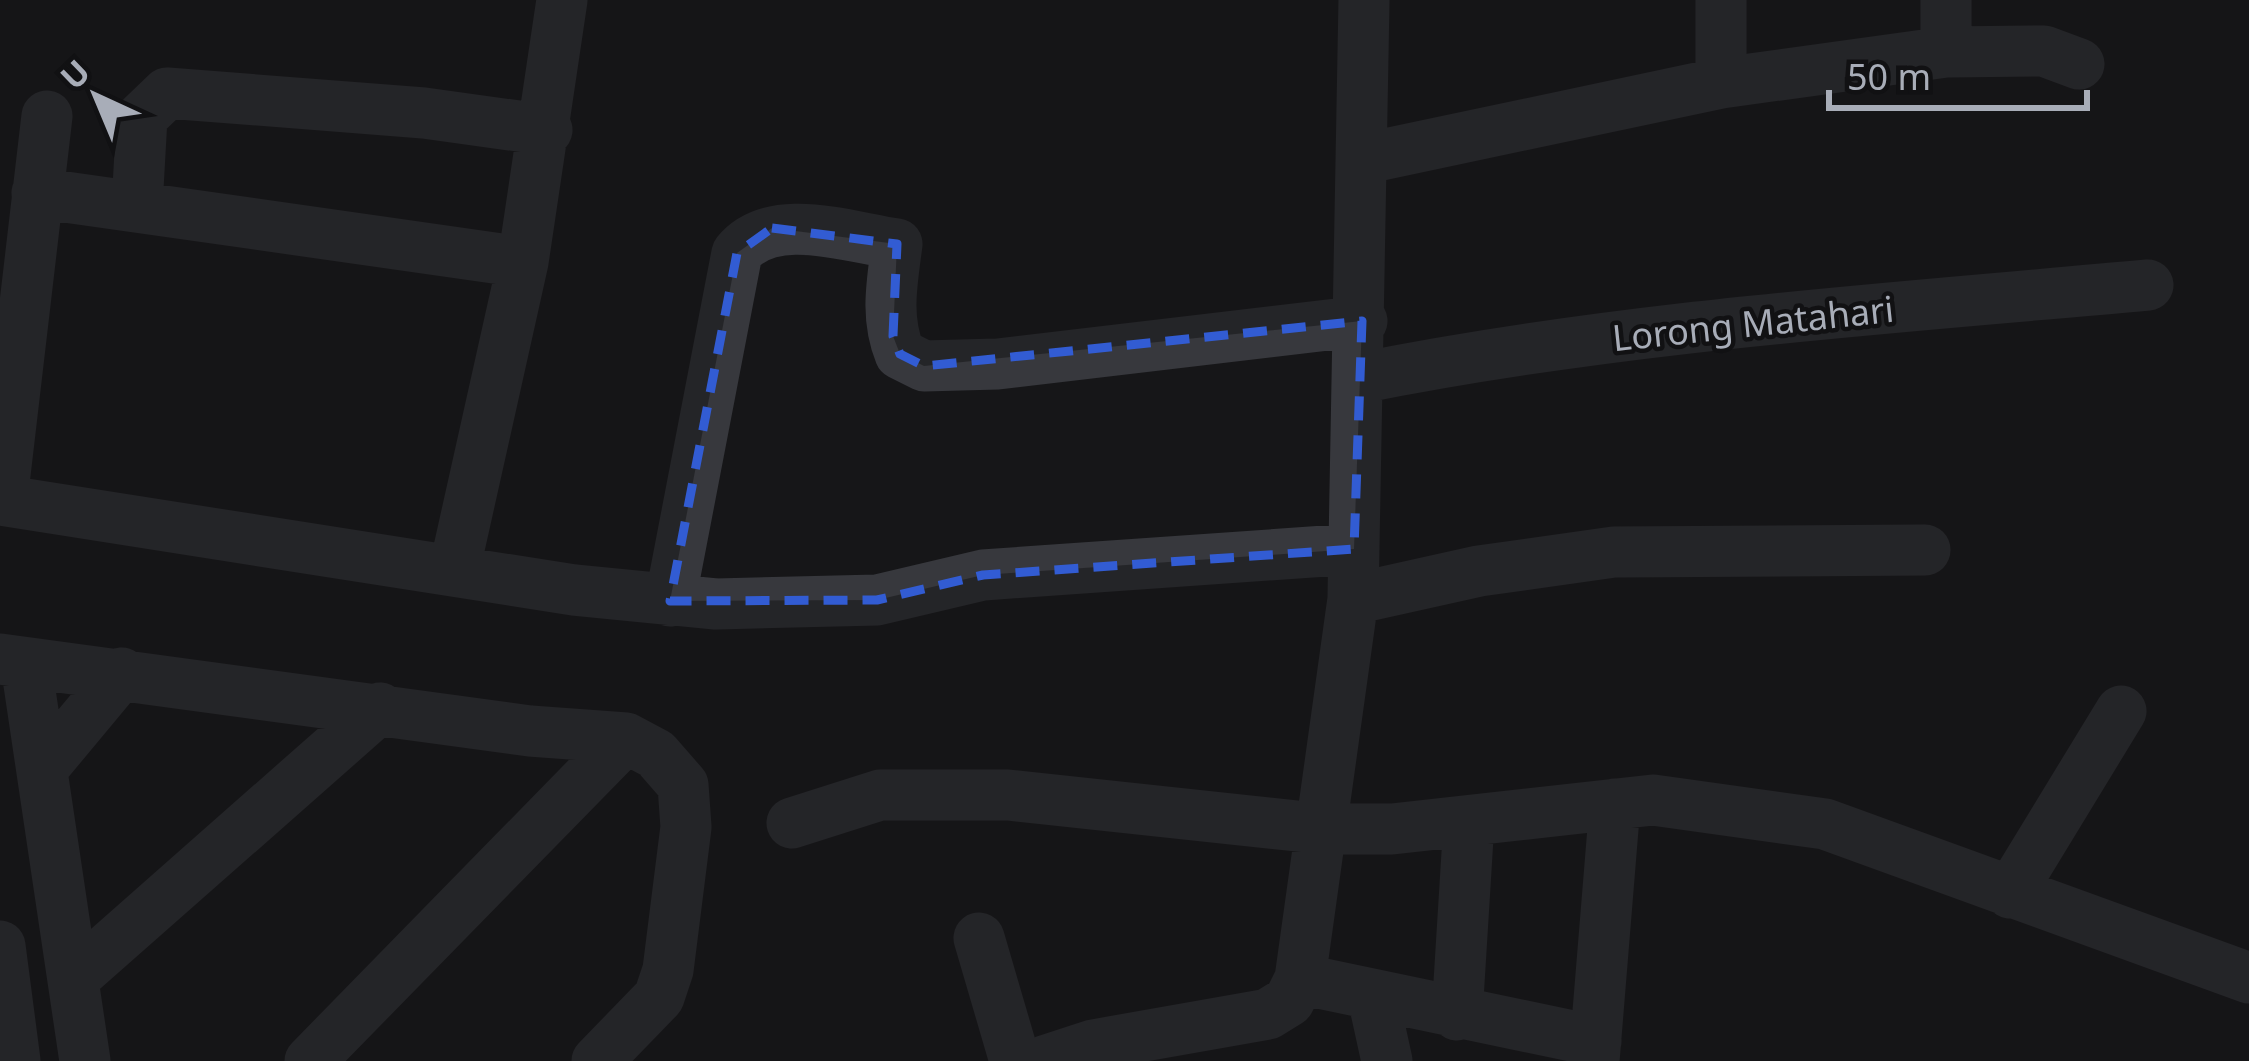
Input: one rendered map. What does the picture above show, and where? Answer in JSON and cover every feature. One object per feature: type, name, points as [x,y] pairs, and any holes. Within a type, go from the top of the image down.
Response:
[{"type":"street","points":[[454,571],[523,262],[547,130],[562,0]]},
{"type":"street","points":[[1044,1061],[1094,1045],[1268,1014],[1289,1001],[1300,979],[1325,830],[1353,599],[1364,0]]},
{"type":"street","points":[[1721,0],[1721,83]]},
{"type":"street","points":[[1946,0],[1946,52]]},
{"type":"street","points":[[1362,159],[1721,83],[1946,52],[2044,51],[2079,64]]},
{"type":"street","points":[[136,206],[142,118],[167,93],[424,113],[547,130]]},
{"type":"street","points":[[47,116],[1,500],[670,601],[877,600],[983,575],[1354,549]]},
{"type":"street","points":[[37,193],[523,262]]},
{"type":"street","points":[[670,601],[737,253],[749,238],[772,228],[897,244],[889,306],[893,336],[900,354],[924,366],[998,364],[1361,321]]},
{"type":"street","name":"Lorong Matahari","points":[[1360,379],[1489,352],[1729,323],[2149,286]]},
{"type":"street","points":[[1353,599],[1479,571],[1614,552],[1925,550]]},
{"type":"street","points":[[85,1061],[42,770],[13,662],[530,731],[626,738],[674,769],[683,784],[686,827],[668,970],[659,997],[597,1061]]},
{"type":"street","points":[[42,770],[122,673]]},
{"type":"street","points":[[75,977],[380,708]]},
{"type":"street","points":[[2010,893],[2121,711]]},
{"type":"street","points":[[310,1061],[626,738]]},
{"type":"street","points":[[792,823],[880,795],[1008,795],[1325,830],[1653,800],[1826,824],[2249,978]]},
{"type":"street","points":[[1300,979],[1595,1051],[1615,804]]},
{"type":"street","points":[[1457,1015],[1469,820]]},
{"type":"street","points":[[979,938],[1016,1061]]},
{"type":"street","points":[[0,946],[15,1061]]},
{"type":"street","points":[[1373,997],[1387,1061]]},
{"type":"highlighted area","points":[[772,228],[897,244],[893,336],[900,354],[924,366],[1362,321],[1354,549],[983,575],[877,600],[670,601],[737,253]]}]
